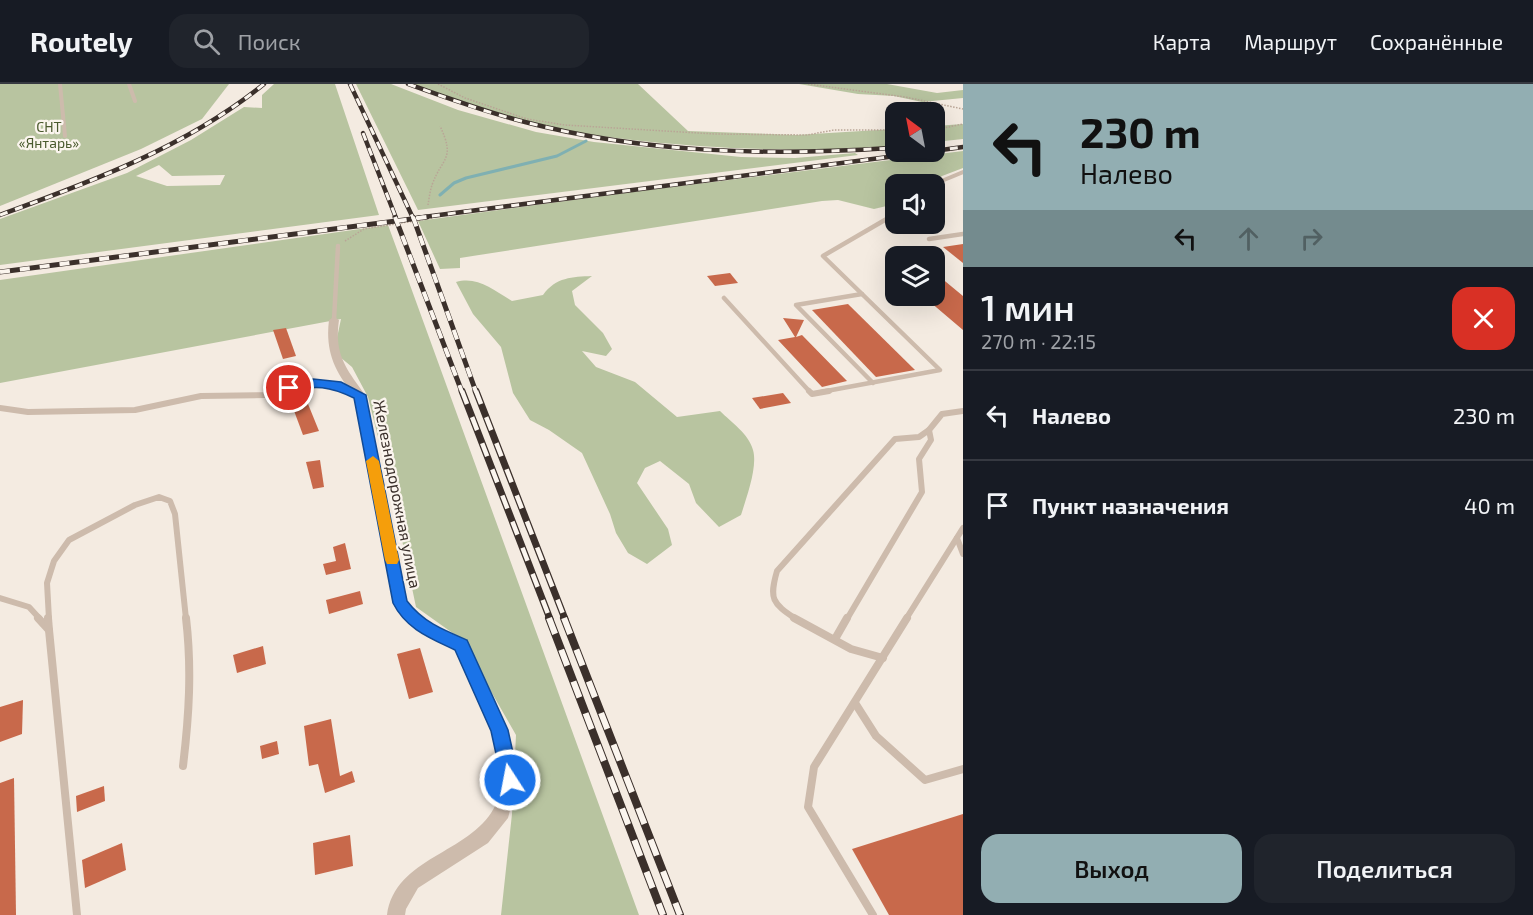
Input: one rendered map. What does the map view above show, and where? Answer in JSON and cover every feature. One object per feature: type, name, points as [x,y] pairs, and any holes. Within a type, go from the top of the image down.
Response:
[{"type":"street","name":"Железнодорожная улица","points":[[334,320],[331,339],[336,357],[345,378],[360,395],[400,603],[423,628],[461,645],[500,730],[510,780],[502,812],[482,837],[412,882],[397,907],[396,915]]},
{"type":"lane","points":[[60,84],[65,136]]},
{"type":"lane","points":[[129,84],[135,101]]},
{"type":"lane","points":[[945,180],[963,172]]},
{"type":"lane","points":[[724,298],[812,394],[940,370],[823,256],[885,219]]},
{"type":"lane","points":[[929,239],[963,234]]},
{"type":"lane","points":[[334,320],[338,246]]},
{"type":"lane","points":[[862,294],[796,305],[873,383]]},
{"type":"lane","points":[[0,408],[28,411],[135,410],[201,396],[265,395],[313,382],[336,385],[360,395]]},
{"type":"lane","points":[[883,658],[853,650],[789,616],[779,608],[772,598],[777,571],[895,439],[919,437],[928,430],[938,415],[949,410],[963,411]]},
{"type":"lane","points":[[835,639],[922,492],[919,459],[931,440],[928,430]]},
{"type":"lane","points":[[77,915],[49,630],[47,583],[54,561],[69,540],[135,505],[159,497],[170,501],[175,514],[191,661],[190,707],[183,766]]},
{"type":"lane","points":[[873,915],[808,807],[814,767],[963,528]]},
{"type":"lane","points":[[957,538],[963,554]]},
{"type":"lane","points":[[0,598],[29,607],[49,630]]},
{"type":"lane","points":[[855,703],[876,736],[925,780],[963,769]]},
{"type":"path","points":[[438,84],[465,99],[527,119],[565,125],[715,134],[807,135],[834,130],[885,130]]},
{"type":"path","points":[[808,84],[862,93],[882,93],[963,109]]},
{"type":"path","points":[[945,128],[963,124]]},
{"type":"path","points":[[428,205],[432,186],[448,156],[446,139],[440,126]]},
{"type":"path","points":[[338,246],[364,229],[433,219]]},
{"type":"green space","name":"СНТ «Янтарь»","points":[[0,84],[229,84],[202,119],[141,149],[0,206]]},
{"type":"green space","points":[[274,84],[335,84],[379,215],[0,265],[0,219],[127,173],[191,140],[244,107],[262,108],[262,95]],"holes":[[[159,165],[172,176],[225,175],[220,185],[167,186],[136,176]]]},
{"type":"green space","points":[[356,84],[391,84],[458,110],[536,132],[594,142],[741,157],[795,158],[855,153],[858,155],[418,210]]},
{"type":"green space","points":[[414,84],[638,84],[688,131],[796,135],[885,130],[885,147],[793,150],[650,142],[529,123],[452,100]]},
{"type":"green space","points":[[799,84],[887,84],[937,93],[963,90],[963,98],[922,102],[894,96],[858,94]]},
{"type":"green space","points":[[963,124],[963,139],[945,141],[945,125]]},
{"type":"green space","points":[[963,151],[963,168],[945,175],[885,174],[885,206],[874,209],[838,200],[822,201],[460,258],[460,268],[440,269],[418,221],[885,161],[945,162],[945,153]]},
{"type":"green space","points":[[388,225],[639,915],[501,915],[512,814],[516,735],[461,639],[416,607],[393,497],[368,397],[352,367],[334,352],[341,319],[0,383],[0,280]]},
{"type":"green space","points":[[592,276],[572,291],[575,305],[603,333],[612,349],[606,356],[582,351],[596,367],[635,382],[677,417],[720,411],[744,434],[753,450],[753,474],[741,515],[719,527],[696,503],[689,484],[660,461],[645,468],[637,483],[668,529],[672,545],[647,564],[628,553],[616,533],[610,514],[582,453],[530,420],[513,393],[501,347],[473,314],[456,282],[478,282],[512,301],[543,295],[553,285],[565,279]]},
{"type":"building","points":[[963,244],[963,263],[945,249],[945,247]]},
{"type":"building","points":[[730,273],[738,283],[715,286],[707,276]]},
{"type":"building","points":[[945,281],[963,296],[963,330],[935,306],[945,306]]},
{"type":"building","points":[[848,304],[915,370],[876,377],[812,310]]},
{"type":"building","points":[[783,318],[804,320],[796,337],[802,335],[847,381],[822,387],[778,340],[795,337]]},
{"type":"building","points":[[286,328],[296,356],[283,359],[273,330]]},
{"type":"building","points":[[783,393],[791,403],[760,409],[752,398]]},
{"type":"building","points":[[308,404],[319,431],[303,435],[293,408]]},
{"type":"building","points":[[320,460],[324,487],[313,489],[306,462]]},
{"type":"building","points":[[345,543],[351,569],[326,575],[323,564],[336,561],[333,547]]},
{"type":"building","points":[[360,591],[363,604],[329,614],[326,600]]},
{"type":"building","points":[[263,646],[266,664],[237,673],[233,655]]},
{"type":"building","points":[[420,648],[433,692],[409,699],[397,654]]},
{"type":"building","points":[[23,700],[22,734],[0,742],[0,707]]},
{"type":"building","points":[[331,719],[340,776],[352,771],[355,782],[325,793],[318,764],[309,766],[304,726]]},
{"type":"building","points":[[277,741],[279,754],[262,759],[260,746]]},
{"type":"building","points":[[14,778],[16,915],[0,915],[0,783]]},
{"type":"building","points":[[104,786],[105,801],[77,812],[76,796]]},
{"type":"building","points":[[963,814],[963,915],[889,915],[852,849]]},
{"type":"building","points":[[350,835],[353,866],[315,875],[313,843]]},
{"type":"building","points":[[122,843],[126,870],[85,888],[82,860]]},
{"type":"waterway","points":[[440,195],[454,183],[466,178],[557,156],[586,141]]},
{"type":"railway","points":[[0,215],[104,175],[171,144],[203,126],[264,84]]},
{"type":"railway","points":[[350,84],[413,218]]},
{"type":"railway","points":[[408,84],[510,118],[615,140],[706,150],[798,152],[885,148]]},
{"type":"railway","points":[[363,133],[396,218]]},
{"type":"railway","points":[[945,149],[963,147]]},
{"type":"railway","points":[[416,218],[885,157]]},
{"type":"railway","points":[[395,217],[397,221]]},
{"type":"railway","points":[[414,219],[427,217]]},
{"type":"railway","points":[[397,221],[414,219]]},
{"type":"railway","points":[[414,219],[476,392]]},
{"type":"railway","points":[[0,272],[397,221]]},
{"type":"railway","points":[[397,221],[462,392]]},
{"type":"railway","points":[[462,391],[550,619]]},
{"type":"railway","points":[[476,391],[565,619]]},
{"type":"railway","points":[[549,618],[663,915]]},
{"type":"railway","points":[[564,618],[680,915]]},
{"type":"slow traffic","points":[[373,461],[392,560]]},
{"type":"route","points":[[289,388],[313,382],[336,385],[360,395],[400,603],[423,628],[461,645],[500,730],[510,780]]}]
